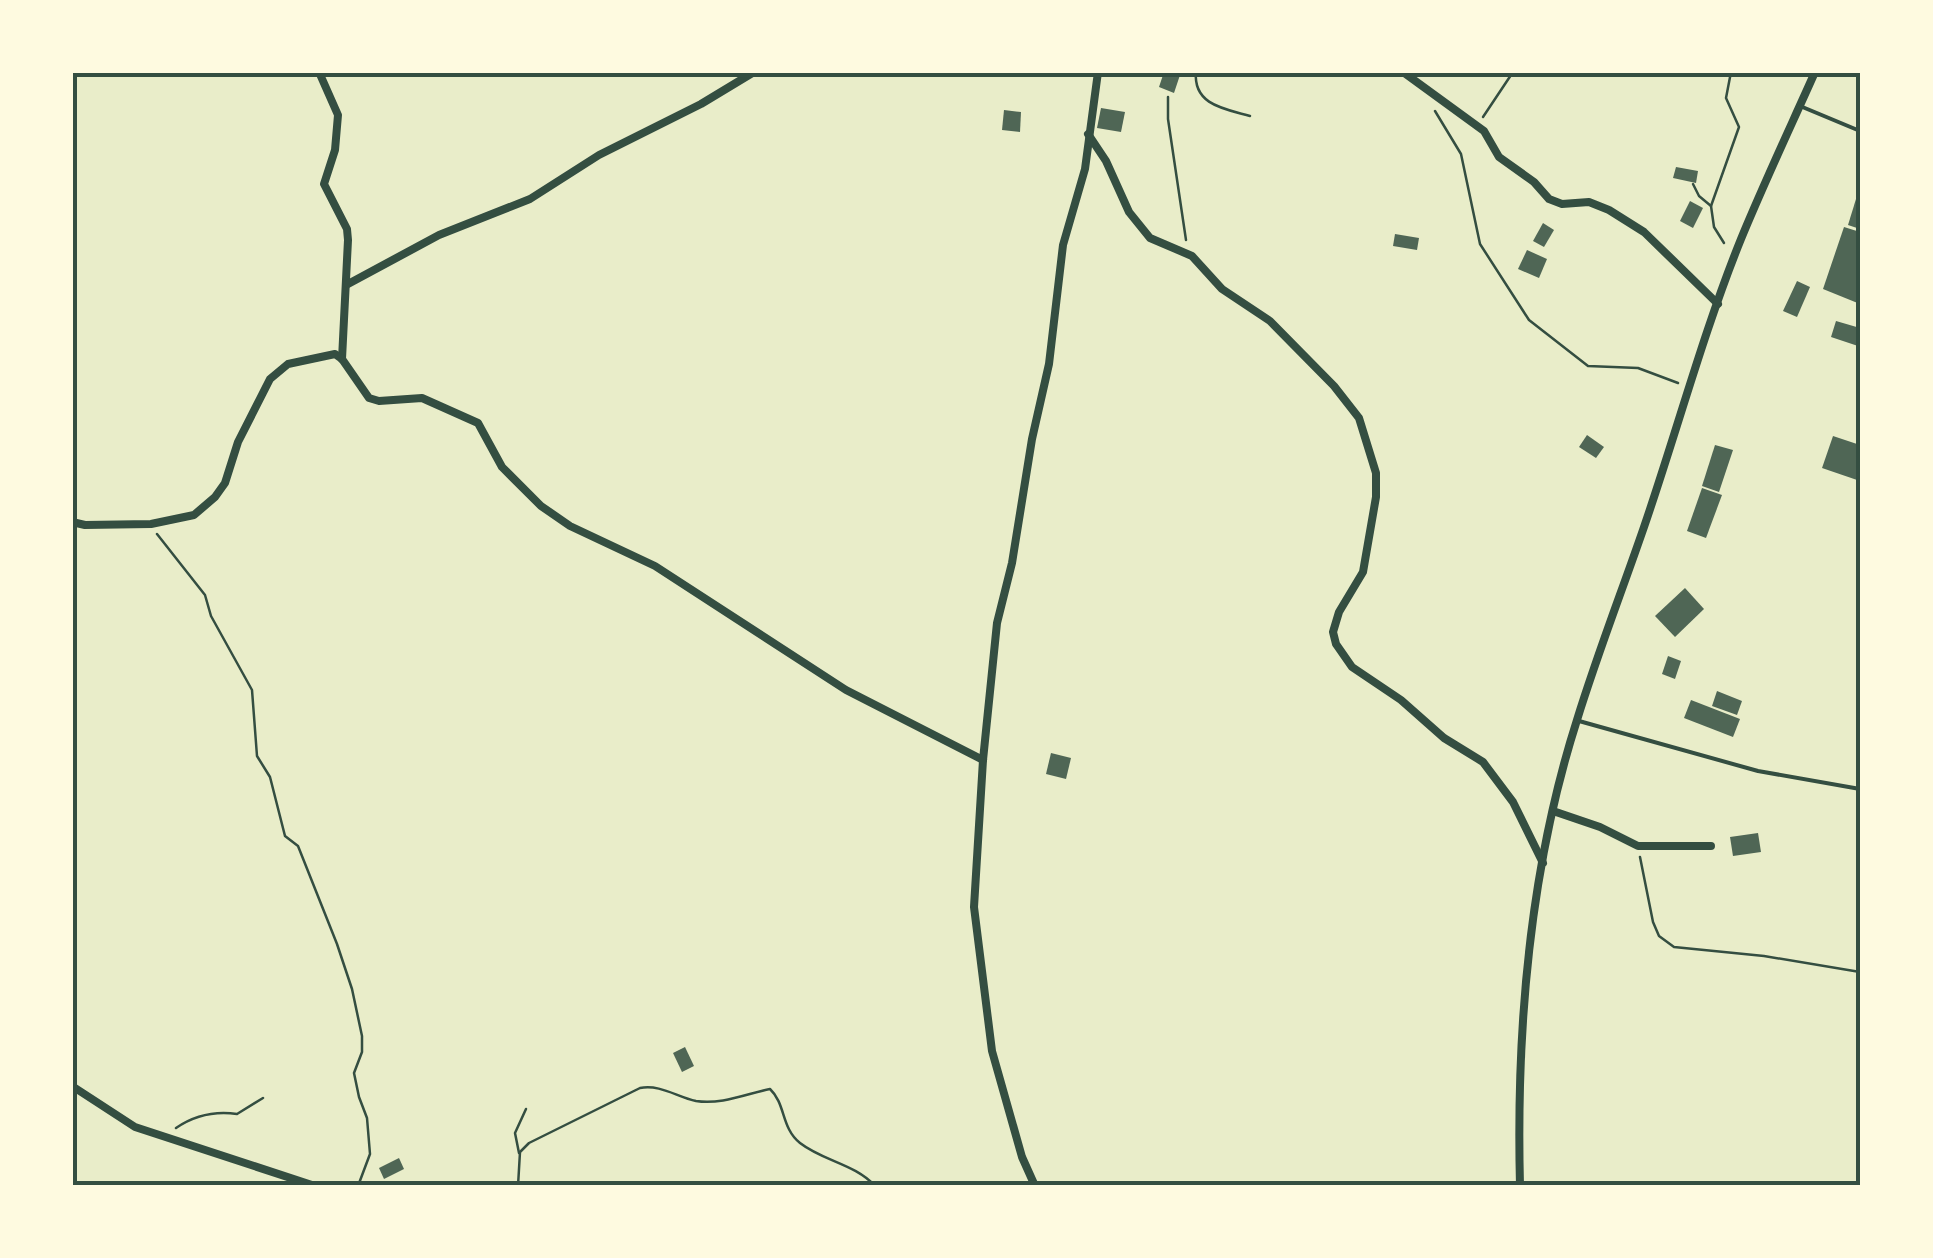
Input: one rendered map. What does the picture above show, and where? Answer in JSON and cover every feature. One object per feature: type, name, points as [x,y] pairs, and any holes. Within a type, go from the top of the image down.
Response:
[{"type":"street","points":[[320,72],[338,114],[335,150],[324,184],[347,229],[348,284],[342,359]]},
{"type":"street","points":[[348,284],[439,235],[530,199],[599,155],[701,104],[754,72]]},
{"type":"street","points":[[1035,1186],[1022,1157],[992,1051],[974,926],[997,623],[1049,364],[1063,246],[1086,170],[1098,72]]},
{"type":"street","points":[[1404,72],[1478,126],[1499,157],[1534,182],[1549,199],[1562,204],[1589,202],[1610,210],[1654,241],[1718,304]]},
{"type":"street","points":[[1520,1186],[1522,1006],[1554,811],[1577,720],[1735,256],[1815,72]]},
{"type":"street","points":[[1088,134],[1129,212],[1150,238],[1192,256],[1222,289],[1270,321],[1334,386],[1359,418],[1376,473],[1376,497],[1363,572],[1332,632],[1343,657],[1360,673],[1401,700],[1444,738],[1483,762],[1513,802],[1544,863]]},
{"type":"street","points":[[72,522],[151,524],[191,517],[225,483],[250,418],[278,370],[330,354],[342,359],[369,398],[422,398],[478,424],[502,467],[556,517],[655,566],[846,690],[984,760]]},
{"type":"street","points":[[1554,811],[1638,846],[1711,846]]},
{"type":"street","points":[[72,1086],[113,1115],[163,1137],[315,1186]]},
{"type":"lane","points":[[1800,106],[1860,131]]},
{"type":"lane","points":[[1577,720],[1758,771],[1860,789]]},
{"type":"path","points":[[1196,72],[1196,89],[1202,96],[1221,108],[1250,116]]},
{"type":"path","points":[[1478,126],[1513,72]]},
{"type":"path","points":[[1730,72],[1726,98],[1739,127],[1711,206],[1714,227],[1735,256]]},
{"type":"path","points":[[1168,97],[1182,221],[1192,256]]},
{"type":"path","points":[[1434,109],[1461,154],[1480,244],[1529,320],[1588,366],[1638,368],[1688,387]]},
{"type":"path","points":[[1693,184],[1711,206]]},
{"type":"path","points":[[151,524],[205,595],[211,616],[252,690],[257,756],[268,772],[284,836],[298,846],[352,989],[363,1045],[355,1069],[356,1084],[367,1118],[370,1154],[358,1186]]},
{"type":"path","points":[[1638,846],[1653,922],[1660,936],[1674,947],[1764,956],[1860,972]]},
{"type":"path","points":[[520,1154],[529,1143],[640,1088],[651,1086],[697,1101],[718,1102],[769,1089],[775,1092],[786,1127],[802,1145],[865,1176],[875,1186]]},
{"type":"path","points":[[163,1137],[192,1118],[225,1112],[235,1115],[263,1098]]},
{"type":"path","points":[[518,1186],[520,1154],[515,1133],[526,1109]]},
{"type":"building","points":[[1164,72],[1180,75],[1174,93],[1159,87]]},
{"type":"building","points":[[1101,108],[1125,112],[1121,132],[1097,128]]},
{"type":"building","points":[[1004,110],[1021,112],[1020,132],[1002,130]]},
{"type":"building","points":[[1676,167],[1698,171],[1696,183],[1673,178]]},
{"type":"building","points":[[1860,186],[1860,229],[1848,225]]},
{"type":"building","points":[[1690,201],[1703,208],[1693,228],[1680,221]]},
{"type":"building","points":[[1543,223],[1554,230],[1544,247],[1533,241]]},
{"type":"building","points":[[1844,227],[1860,232],[1860,304],[1823,289]]},
{"type":"building","points":[[1395,234],[1419,238],[1417,250],[1393,246]]},
{"type":"building","points":[[1527,250],[1547,259],[1539,278],[1518,269]]},
{"type":"building","points":[[1797,281],[1810,287],[1797,317],[1783,311]]},
{"type":"building","points":[[1836,321],[1860,328],[1858,346],[1831,337]]},
{"type":"building","points":[[1587,435],[1604,447],[1596,458],[1579,447]]},
{"type":"building","points":[[1833,436],[1860,445],[1860,481],[1822,468]]},
{"type":"building","points":[[1715,445],[1733,450],[1719,492],[1702,486]]},
{"type":"building","points":[[1702,488],[1722,495],[1706,538],[1687,531]]},
{"type":"building","points":[[1685,588],[1704,609],[1675,637],[1655,616]]},
{"type":"building","points":[[1668,656],[1681,661],[1675,679],[1662,674]]},
{"type":"building","points":[[1717,691],[1742,701],[1737,715],[1712,706]]},
{"type":"building","points":[[1691,700],[1740,719],[1733,737],[1684,718]]},
{"type":"building","points":[[1051,753],[1071,758],[1066,779],[1046,774]]},
{"type":"building","points":[[1758,833],[1761,852],[1733,856],[1730,837]]},
{"type":"building","points":[[685,1047],[694,1066],[682,1072],[673,1053]]},
{"type":"building","points":[[399,1158],[404,1169],[384,1179],[379,1168]]}]
